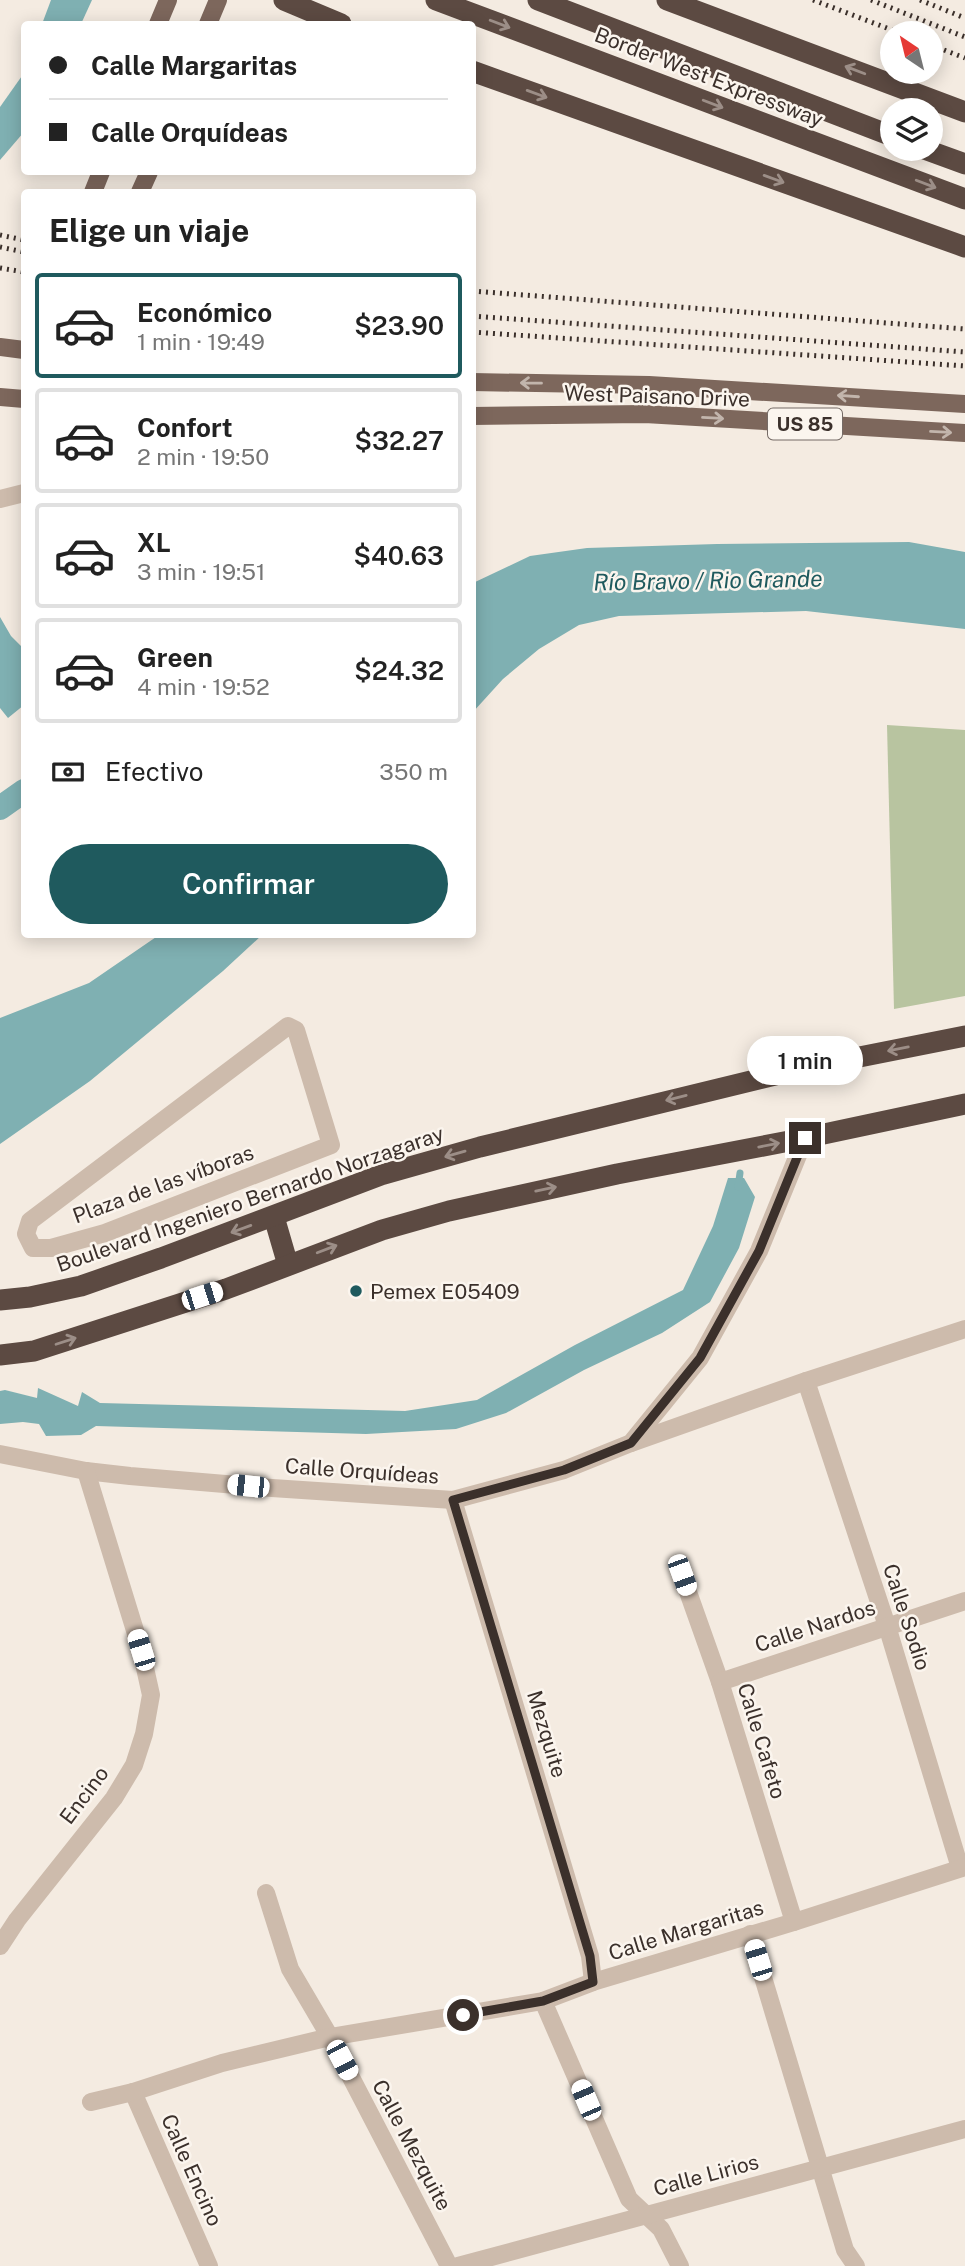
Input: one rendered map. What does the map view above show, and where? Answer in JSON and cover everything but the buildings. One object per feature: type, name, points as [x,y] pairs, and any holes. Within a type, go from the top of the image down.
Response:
[{"type":"highway","points":[[284,0],[334,21]]},
{"type":"highway","name":"Border West Expressway","points":[[436,0],[965,199]]},
{"type":"highway","name":"Border West Expressway","points":[[538,0],[880,131]]},
{"type":"highway","points":[[667,0],[965,112]]},
{"type":"highway","points":[[476,72],[965,247]]},
{"type":"highway","points":[[943,156],[965,164]]},
{"type":"highway","name":"Boulevard Ingeniero Bernardo Norzagaray","points":[[0,1300],[30,1297],[81,1286],[274,1217],[381,1175],[480,1147],[804,1068],[965,1036]]},
{"type":"highway","points":[[0,1355],[34,1351],[226,1289],[382,1230],[449,1211],[617,1174],[965,1104]]},
{"type":"highway","points":[[274,1217],[288,1265]]},
{"type":"main road","points":[[159,21],[168,0]]},
{"type":"main road","points":[[209,21],[218,0]]},
{"type":"main road","points":[[0,347],[21,349]]},
{"type":"main road","name":"West Paisano Drive","points":[[476,382],[649,385],[965,404]]},
{"type":"main road","points":[[0,397],[21,399]]},
{"type":"main road","name":"West Paisano Drive","points":[[476,416],[645,414],[965,433]]},
{"type":"street","points":[[0,499],[21,494]]},
{"type":"street","name":"Plaza de las víboras","points":[[288,1026],[295,1028],[331,1145],[105,1233],[51,1248],[33,1248],[26,1234],[30,1221],[288,1026]]},
{"type":"street","name":"Calle Orquídeas","points":[[631,1443],[700,1358],[759,1251],[805,1138]]},
{"type":"street","name":"Calle Orquídeas","points":[[0,1454],[86,1471],[272,1488],[453,1500],[564,1470],[631,1443],[806,1381],[965,1329]]},
{"type":"street","name":"Calle Sodio","points":[[806,1381],[887,1626],[962,1867]]},
{"type":"street","name":"Encino","points":[[0,1947],[25,1910],[114,1798],[134,1765],[145,1734],[151,1695],[141,1650],[86,1471]]},
{"type":"street","name":"Mezquite","points":[[453,1500],[590,1956],[593,1982]]},
{"type":"street","name":"Calle Cafeto","points":[[682,1575],[720,1682],[794,1922]]},
{"type":"street","name":"Calle Nardos","points":[[720,1682],[965,1601]]},
{"type":"street","name":"Calle Margaritas","points":[[92,2102],[133,2092],[222,2063],[330,2037],[543,2001],[593,1982],[794,1922],[962,1867]]},
{"type":"street","name":"Calle Mezquite","points":[[265,1893],[290,1969],[330,2037],[449,2266]]},
{"type":"street","points":[[750,1934],[845,2250],[856,2266]]},
{"type":"street","points":[[543,2001],[628,2199],[661,2229],[680,2266]]},
{"type":"street","name":"Calle Encino","points":[[133,2092],[209,2266]]},
{"type":"street","name":"Calle Lirios","points":[[458,2266],[965,2129]]},
{"type":"green space","points":[[887,725],[965,730],[965,996],[894,1009]]},
{"type":"water","points":[[51,0],[92,0],[82,21],[43,21]]},
{"type":"water","points":[[21,77],[21,136],[0,160],[0,107]]},
{"type":"water","name":"Río Bravo / Rio Grande","points":[[909,542],[965,552],[965,629],[806,611],[619,616],[579,625],[539,649],[503,679],[476,709],[476,582],[530,556],[587,548]]},
{"type":"water","points":[[0,617],[11,636],[21,646],[21,707],[8,718],[0,708]]},
{"type":"water","points":[[155,938],[259,938],[90,1081],[0,1144],[0,1018],[89,983]]},
{"type":"water","points":[[728,1178],[744,1178],[755,1197],[739,1248],[710,1302],[662,1333],[584,1370],[506,1413],[456,1429],[366,1434],[96,1426],[81,1435],[46,1436],[39,1424],[0,1424],[0,1391],[37,1398],[38,1388],[78,1406],[82,1392],[100,1403],[405,1411],[477,1400],[575,1345],[683,1290],[713,1226]]},
{"type":"waterway","points":[[0,808],[21,793]]},
{"type":"waterway","points":[[738,1187],[740,1173]]},
{"type":"railway","points":[[813,0],[880,25]]},
{"type":"railway","points":[[871,0],[965,37]]},
{"type":"railway","points":[[920,0],[965,18]]},
{"type":"railway","points":[[943,50],[965,58]]},
{"type":"railway","points":[[0,235],[21,239]]},
{"type":"railway","points":[[0,247],[21,251]]},
{"type":"railway","points":[[0,268],[21,272]]},
{"type":"railway","points":[[476,291],[965,329]]},
{"type":"railway","points":[[476,316],[965,352]]},
{"type":"railway","points":[[476,332],[965,366]]},
{"type":"place","name":"Pemex E05409","points":[[356,1291]]},
{"type":"route","points":[[463,2015],[543,2001],[593,1982],[590,1956],[453,1500],[564,1470],[631,1443],[700,1358],[759,1251],[805,1138]]}]
